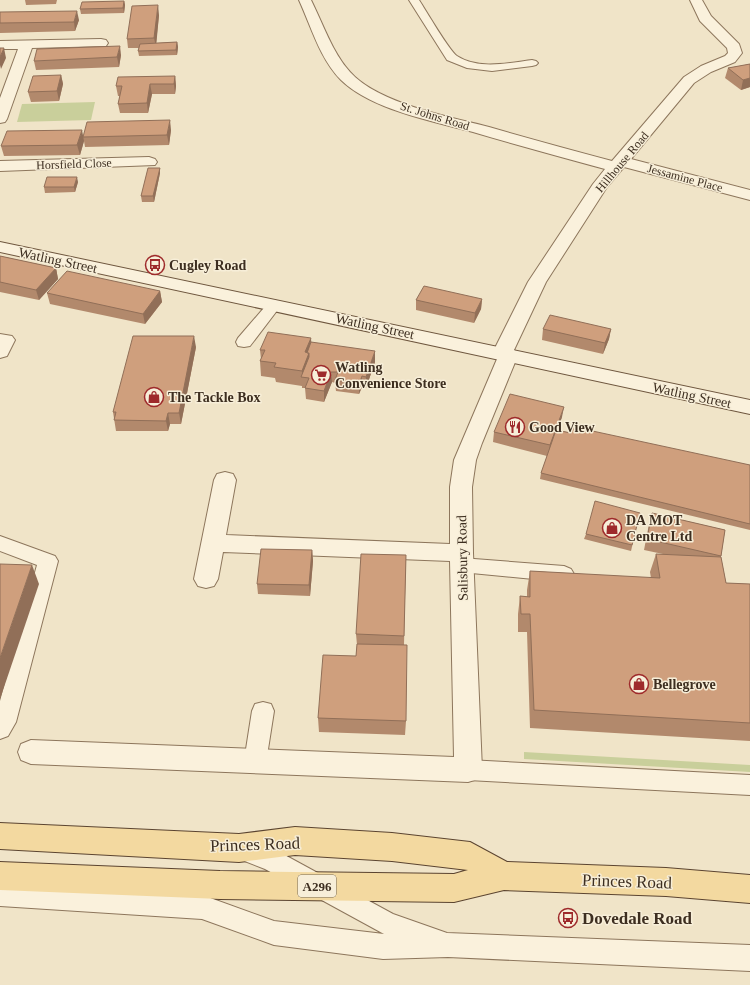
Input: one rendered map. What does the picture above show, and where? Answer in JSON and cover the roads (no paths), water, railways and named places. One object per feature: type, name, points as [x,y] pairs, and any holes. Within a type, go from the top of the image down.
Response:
[{"type":"main road","name":"Princes Road","points":[[0,836],[239,848],[295,842],[408,849],[470,856],[504,876]]},
{"type":"main road","name":"Princes Road","points":[[0,876],[220,885],[454,888],[504,876],[666,882],[750,889]]},
{"type":"street","name":"St. Johns Road","points":[[305,0],[335,63],[342,73],[352,83],[376,96],[409,110],[618,164]]},
{"type":"street","name":"Hillhouse Road","points":[[696,0],[705,18],[742,55]]},
{"type":"street","points":[[0,46],[101,43]]},
{"type":"street","points":[[0,119],[26,45]]},
{"type":"street","name":"Hillhouse Road","points":[[505,355],[537,282],[577,220],[618,164],[689,80],[706,69],[742,55]]},
{"type":"street","name":"Horsfield Close","points":[[0,166],[149,162]]},
{"type":"street","name":"Jessamine Place","points":[[618,164],[750,195]]},
{"type":"street","name":"Watling Street","points":[[0,248],[274,304],[750,407]]},
{"type":"street","points":[[0,340],[5,340],[0,352]]},
{"type":"street","name":"Salisbury Road","points":[[468,770],[461,559],[462,487],[465,460],[505,355]]},
{"type":"street","points":[[206,580],[225,480]]},
{"type":"street","points":[[213,543],[461,559]]},
{"type":"street","points":[[30,752],[468,770]]},
{"type":"lane","points":[[414,0],[451,58],[467,65],[492,68],[532,64]]},
{"type":"lane","points":[[244,342],[274,304]]},
{"type":"lane","points":[[0,543],[48,560],[5,722],[0,729]]},
{"type":"lane","points":[[461,559],[578,576]]},
{"type":"lane","points":[[255,762],[263,711]]},
{"type":"lane","points":[[468,770],[750,785]]},
{"type":"lane","points":[[239,848],[273,861],[388,924],[448,945]]},
{"type":"lane","points":[[0,894],[202,907],[274,932],[383,947],[448,945],[750,958]]},
{"type":"place","name":"Cugley Road","points":[[155,265]]},
{"type":"place","name":"Watling Convenience Store","points":[[321,375]]},
{"type":"place","name":"The Tackle Box","points":[[154,397]]},
{"type":"place","name":"Good View","points":[[515,427]]},
{"type":"place","name":"DA MOT Centre Ltd","points":[[612,528]]},
{"type":"place","name":"Bellegrove","points":[[639,684]]},
{"type":"place","name":"Dovedale Road","points":[[568,918]]}]
